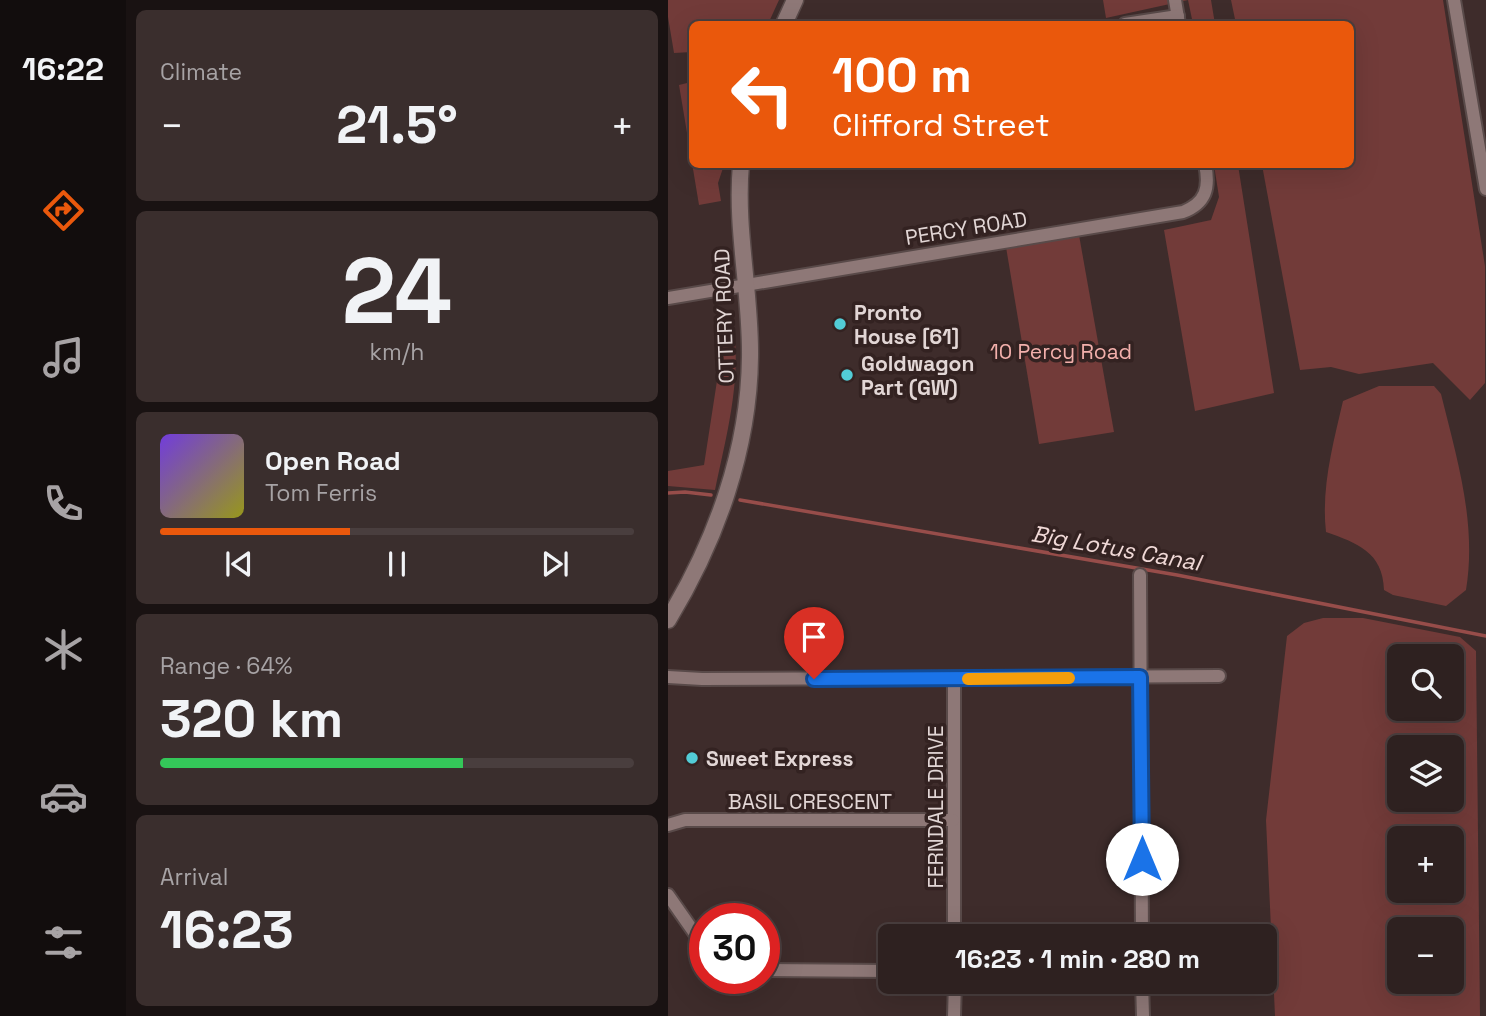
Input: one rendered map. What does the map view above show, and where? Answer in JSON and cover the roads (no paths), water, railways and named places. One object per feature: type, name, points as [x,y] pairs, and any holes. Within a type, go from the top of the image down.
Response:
[{"type":"street","points":[[785,21],[795,0]]},
{"type":"street","points":[[1175,0],[1178,20]]},
{"type":"street","points":[[1454,0],[1485,189]]},
{"type":"street","name":"OTTERY ROAD","points":[[668,619],[700,564],[724,503],[740,444],[750,356],[741,168]]},
{"type":"street","name":"PERCY ROAD","points":[[668,298],[1183,212],[1193,208],[1205,196],[1208,187],[1206,168]]},
{"type":"street","points":[[1140,575],[1142,924]]},
{"type":"street","points":[[668,677],[954,679],[1219,676]]},
{"type":"street","name":"FERNDALE DRIVE","points":[[954,679],[954,924]]},
{"type":"street","name":"BASIL CRESCENT","points":[[668,825],[685,820],[953,820]]},
{"type":"street","points":[[668,895],[689,925]]},
{"type":"street","points":[[780,970],[878,971]]},
{"type":"street","points":[[954,1016],[955,994]]},
{"type":"street","points":[[1142,994],[1143,1016]]},
{"type":"waterway","name":"Big Lotus Canal","points":[[668,493],[711,495]]},
{"type":"waterway","name":"Big Lotus Canal","points":[[740,500],[1177,575],[1486,636]]},
{"type":"place","name":"Pronto House [61]","points":[[840,324]]},
{"type":"place","name":"Goldwagon Part (GW)","points":[[847,375]]},
{"type":"place","name":"Sweet Express","points":[[692,758]]},
{"type":"park label","name":"10 Percy Road","points":[[1061,351]]}]
